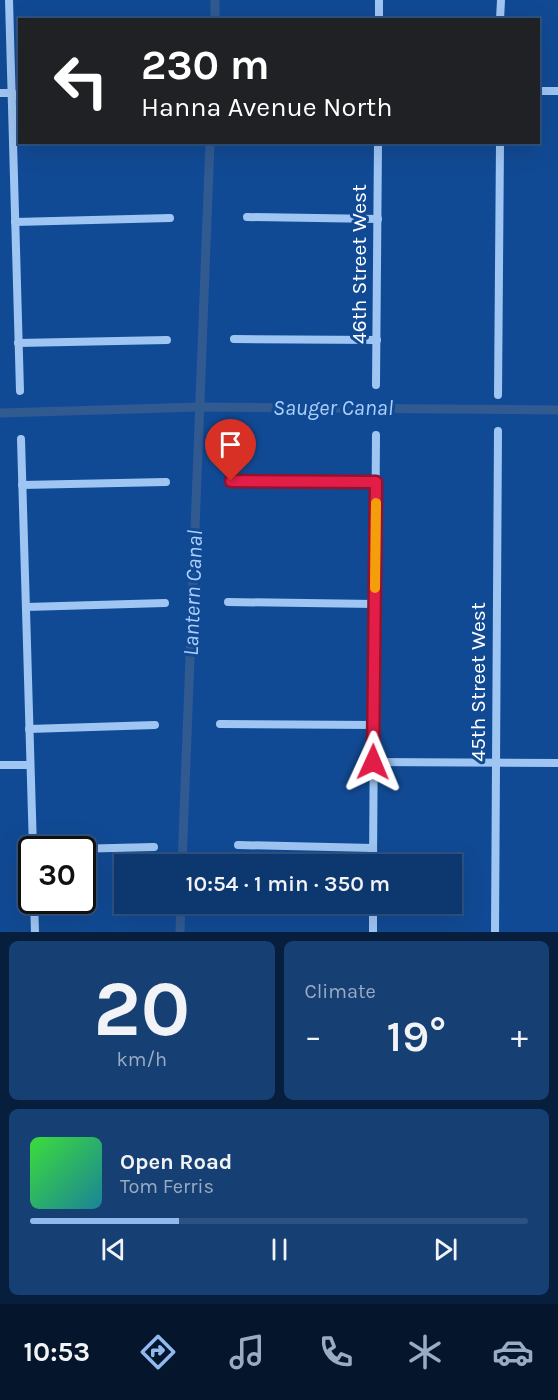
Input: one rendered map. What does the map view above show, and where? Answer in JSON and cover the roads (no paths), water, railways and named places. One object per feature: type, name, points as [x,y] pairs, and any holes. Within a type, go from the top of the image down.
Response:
[{"type":"street","points":[[9,0],[16,95],[15,222],[20,391]]},
{"type":"street","points":[[379,18],[380,0]]},
{"type":"street","points":[[500,18],[501,0]]},
{"type":"street","points":[[540,91],[558,91]]},
{"type":"street","points":[[0,93],[16,95]]},
{"type":"street","name":"46th Street West","points":[[376,385],[378,144]]},
{"type":"street","points":[[498,395],[500,144]]},
{"type":"street","points":[[248,217],[378,219]]},
{"type":"street","points":[[15,222],[170,218]]},
{"type":"street","points":[[234,339],[377,340]]},
{"type":"street","points":[[18,343],[167,340]]},
{"type":"street","name":"45th Street West","points":[[495,932],[498,431]]},
{"type":"street","points":[[373,854],[376,435]]},
{"type":"street","points":[[21,439],[33,836]]},
{"type":"street","points":[[231,481],[376,482]]},
{"type":"street","points":[[22,485],[166,482]]},
{"type":"street","points":[[228,602],[375,604]]},
{"type":"street","points":[[26,607],[165,603]]},
{"type":"street","points":[[220,724],[374,725]]},
{"type":"street","points":[[29,729],[155,725]]},
{"type":"street","points":[[373,762],[558,763]]},
{"type":"street","points":[[0,765],[30,765]]},
{"type":"street","points":[[238,845],[373,848]]},
{"type":"street","points":[[96,848],[154,847]]},
{"type":"street","points":[[34,914],[35,932]]},
{"type":"street","points":[[373,914],[373,932]]},
{"type":"waterway","name":"Lantern Canal","points":[[215,0],[215,18]]},
{"type":"waterway","name":"Lantern Canal","points":[[182,854],[210,144]]},
{"type":"waterway","name":"Sauger Canal","points":[[0,413],[199,407],[558,410]]},
{"type":"waterway","name":"Lantern Canal","points":[[180,932],[181,914]]}]
